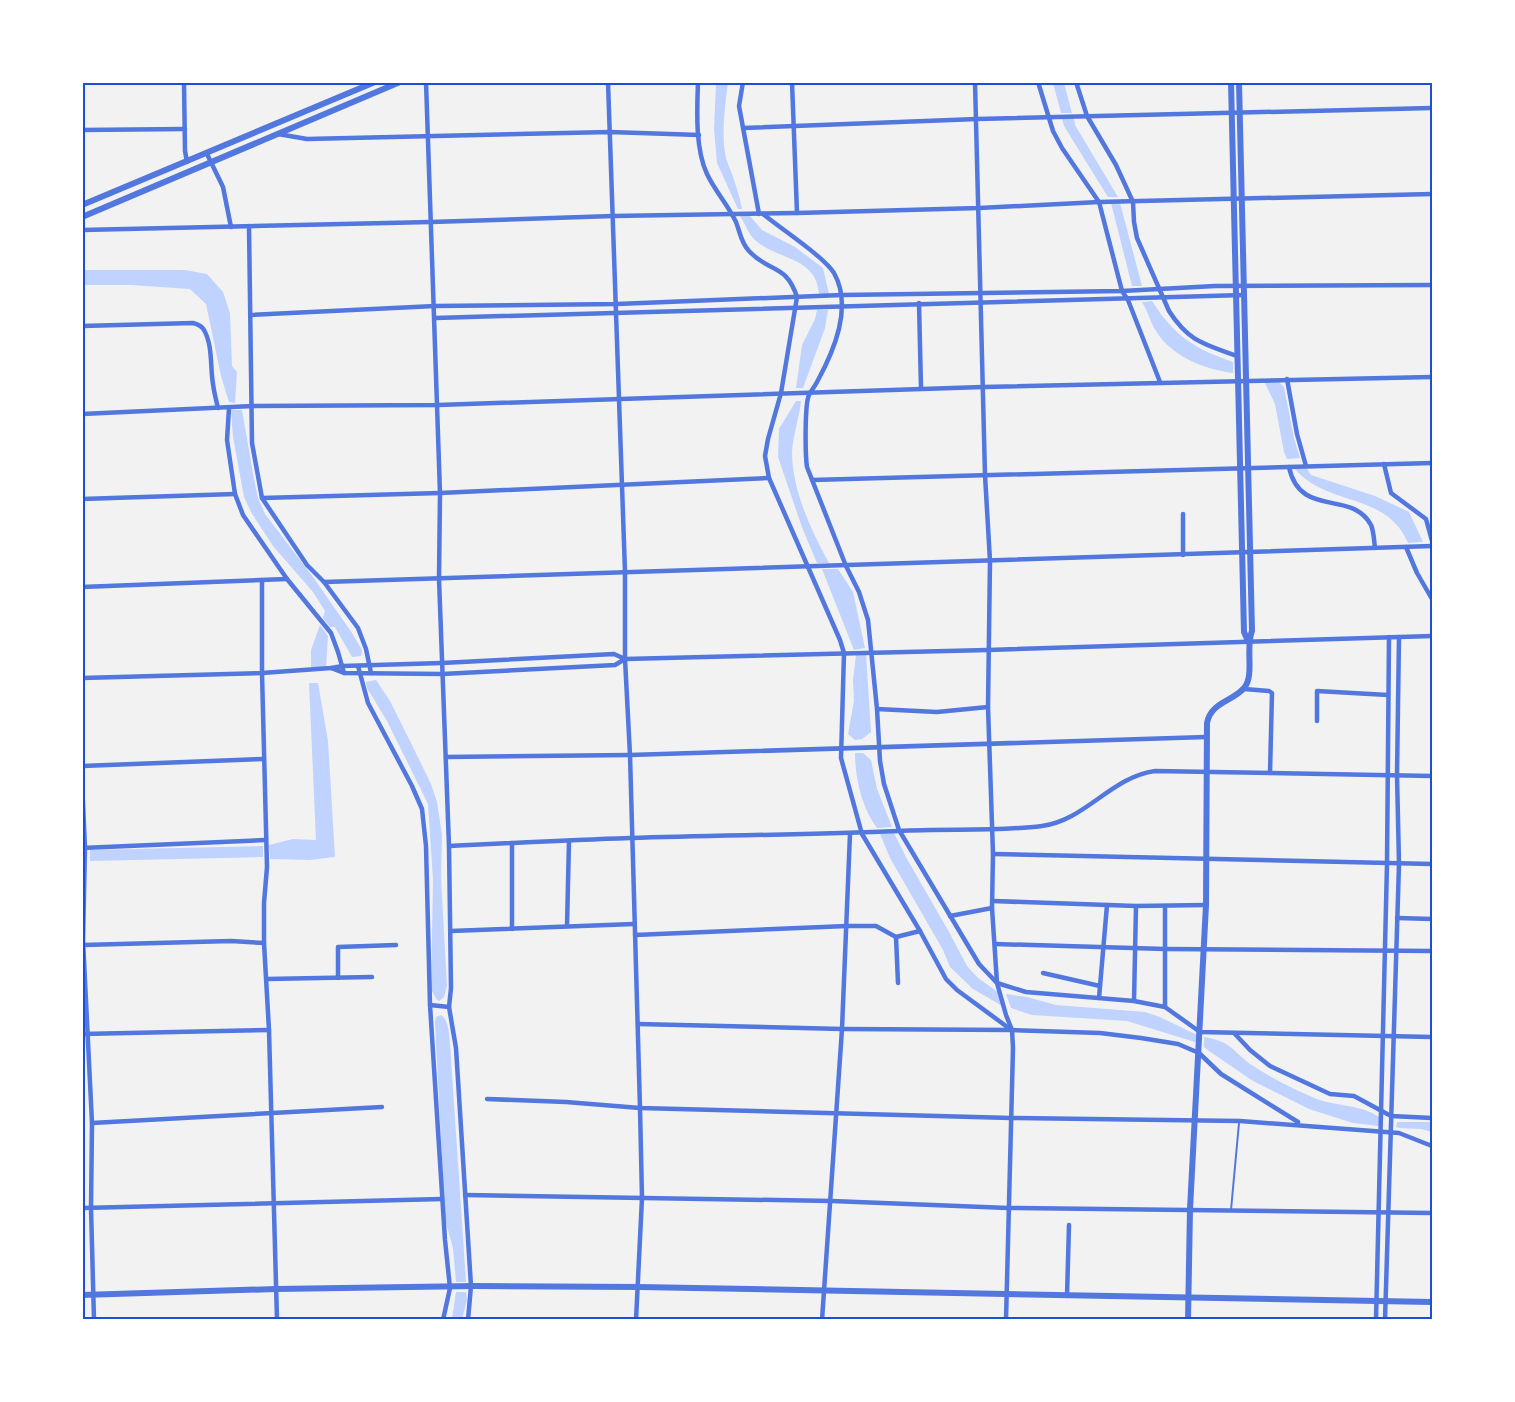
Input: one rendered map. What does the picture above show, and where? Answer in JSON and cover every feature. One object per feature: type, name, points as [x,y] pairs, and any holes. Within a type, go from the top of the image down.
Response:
[{"type":"street","points":[[184,82],[187,162]]},
{"type":"street","points":[[82,205],[375,82]]},
{"type":"street","points":[[82,217],[400,82]]},
{"type":"street","points":[[426,82],[438,405],[439,579],[449,846],[451,931],[449,1007],[456,1048],[471,1286],[468,1320]]},
{"type":"street","points":[[609,82],[642,1198],[636,1320]]},
{"type":"street","points":[[698,82],[699,135],[706,172],[736,222],[744,245],[749,251],[787,276],[792,282],[797,297],[781,393],[765,456],[769,478],[844,653],[841,759],[862,834],[920,931],[945,979],[1012,1030]]},
{"type":"street","points":[[743,82],[740,106],[760,214],[824,261],[834,273],[842,295],[843,305],[832,349],[808,398],[806,457],[812,480],[866,612],[872,653],[878,746],[884,784],[899,831],[979,964],[997,983],[1026,992],[1134,1001],[1165,1007],[1200,1032],[1432,1037]]},
{"type":"street","points":[[792,82],[797,213]]},
{"type":"street","points":[[975,82],[985,475],[990,561],[988,707],[993,854],[992,908],[997,983],[1012,1030],[1006,1320]]},
{"type":"street","points":[[1038,82],[1048,118],[1062,148],[1099,202],[1122,291],[1128,300],[1160,382]]},
{"type":"street","points":[[1076,82],[1087,116],[1116,165],[1133,202],[1137,238],[1176,321],[1191,338],[1237,356]]},
{"type":"street","points":[[1188,1320],[1190,1209],[1206,904],[1206,737],[1208,718],[1212,710],[1244,689],[1249,681],[1248,641],[1244,632],[1234,295],[1231,82]]},
{"type":"street","points":[[1239,82],[1244,200],[1243,286],[1251,553],[1252,632],[1248,641]]},
{"type":"street","points":[[743,128],[977,119],[1432,108]]},
{"type":"street","points":[[82,130],[184,129]]},
{"type":"street","points":[[261,131],[265,140]]},
{"type":"street","points":[[278,134],[307,139],[610,132],[699,135]]},
{"type":"street","points":[[207,154],[223,186],[231,227]]},
{"type":"street","points":[[142,181],[146,190]]},
{"type":"street","points":[[82,230],[760,214],[1099,202],[1432,194]]},
{"type":"street","points":[[249,226],[252,443],[262,498],[301,556],[324,582],[358,628],[366,649],[371,673]]},
{"type":"street","points":[[251,315],[435,306],[616,304],[842,295],[1122,291],[1235,286],[1432,285]]},
{"type":"street","points":[[435,318],[1244,295]]},
{"type":"street","points":[[746,300],[746,308]]},
{"type":"street","points":[[919,303],[921,388]]},
{"type":"street","points":[[82,326],[193,323],[199,325],[204,329],[206,336],[218,408]]},
{"type":"street","points":[[82,414],[253,406],[438,405],[921,388],[1432,376]]},
{"type":"street","points":[[1287,379],[1297,434],[1306,466]]},
{"type":"street","points":[[229,408],[227,440],[235,494],[248,523],[287,579],[331,633],[344,673]]},
{"type":"street","points":[[812,480],[1432,463]]},
{"type":"street","points":[[1384,464],[1391,493],[1426,519],[1432,541]]},
{"type":"street","points":[[1289,466],[1292,480],[1296,487],[1305,494],[1353,508],[1364,516],[1370,524],[1375,548]]},
{"type":"street","points":[[262,498],[622,486],[769,478]]},
{"type":"street","points":[[82,499],[235,494]]},
{"type":"street","points":[[1183,514],[1183,555]]},
{"type":"street","points":[[324,582],[1432,546]]},
{"type":"street","points":[[1406,548],[1432,599]]},
{"type":"street","points":[[82,587],[287,579]]},
{"type":"street","points":[[262,580],[263,759],[267,867],[264,943],[275,1203],[277,1320]]},
{"type":"street","points":[[82,678],[262,673],[343,666],[614,654],[625,659],[1432,636]]},
{"type":"street","points":[[1376,1320],[1386,950],[1389,637]]},
{"type":"street","points":[[1385,1320],[1399,864],[1397,775],[1399,637]]},
{"type":"street","points":[[332,668],[344,673],[442,674],[615,665],[625,659]]},
{"type":"street","points":[[358,666],[368,703],[422,809],[426,846],[430,1005],[450,1288],[443,1320]]},
{"type":"street","points":[[1244,689],[1272,693],[1270,773]]},
{"type":"street","points":[[1317,721],[1317,691],[1388,695]]},
{"type":"street","points":[[877,709],[937,712],[988,707]]},
{"type":"street","points":[[446,757],[630,755],[1206,737]]},
{"type":"street","points":[[82,766],[263,759]]},
{"type":"street","points":[[449,846],[631,838],[991,830],[1043,826],[1062,821],[1126,779],[1143,772],[1155,771],[1432,776]]},
{"type":"street","points":[[82,781],[83,945],[85,1034],[92,1123],[91,1208],[94,1320]]},
{"type":"street","points":[[822,1320],[842,1029],[850,834]]},
{"type":"street","points":[[84,848],[265,840]]},
{"type":"street","points":[[567,926],[569,841]]},
{"type":"street","points":[[512,843],[512,929]]},
{"type":"street","points":[[993,854],[1432,864]]},
{"type":"street","points":[[993,901],[1136,906],[1206,904]]},
{"type":"street","points":[[1099,998],[1107,905]]},
{"type":"street","points":[[1134,1001],[1136,906]]},
{"type":"street","points":[[1165,906],[1165,1007]]},
{"type":"street","points":[[950,916],[992,908]]},
{"type":"street","points":[[1397,918],[1432,919]]},
{"type":"street","points":[[451,931],[634,924]]},
{"type":"street","points":[[635,935],[847,926],[876,926],[896,937],[920,931]]},
{"type":"street","points":[[896,937],[898,983]]},
{"type":"street","points":[[83,945],[231,940],[264,943]]},
{"type":"street","points":[[995,944],[1135,949],[1432,951]]},
{"type":"street","points":[[338,978],[338,947],[396,945]]},
{"type":"street","points":[[1043,973],[1100,986]]},
{"type":"street","points":[[267,979],[372,977]]},
{"type":"street","points":[[430,1005],[449,1007]]},
{"type":"street","points":[[638,1024],[1012,1030],[1100,1033],[1141,1038],[1178,1044],[1199,1053],[1221,1074],[1300,1124]]},
{"type":"street","points":[[85,1034],[269,1030]]},
{"type":"street","points":[[1235,1034],[1270,1066],[1330,1094],[1351,1095],[1391,1116],[1432,1118]]},
{"type":"street","points":[[487,1099],[640,1108],[1011,1118],[1195,1119],[1300,1124],[1405,1134],[1432,1146]]},
{"type":"street","points":[[92,1123],[382,1107]]},
{"type":"street","points":[[465,1195],[831,1201],[1008,1208],[1432,1213]]},
{"type":"street","points":[[82,1208],[442,1199]]},
{"type":"street","points":[[1067,1296],[1070,1225]]},
{"type":"street","points":[[82,1295],[471,1286],[823,1290],[1432,1302]]},
{"type":"lane","points":[[1231,1210],[1239,1121]]},
{"type":"water","points":[[716,83],[728,83],[724,146],[742,209],[738,209],[717,163],[714,129]]},
{"type":"water","points":[[1053,83],[1064,83],[1072,113],[1061,113]]},
{"type":"water","points":[[1062,119],[1074,119],[1075,125],[1118,197],[1108,197],[1064,126]]},
{"type":"water","points":[[1111,203],[1120,203],[1142,286],[1132,286]]},
{"type":"water","points":[[740,216],[750,216],[762,230],[795,247],[823,268],[829,294],[819,294],[811,272],[804,266],[755,240]]},
{"type":"water","points":[[82,270],[185,270],[207,274],[223,292],[230,313],[232,366],[237,372],[235,403],[229,402],[221,376],[206,304],[190,289],[83,285]]},
{"type":"water","points":[[1152,301],[1160,313],[1186,340],[1207,352],[1233,362],[1233,373],[1188,360],[1169,346],[1154,328],[1142,302]]},
{"type":"water","points":[[817,310],[828,310],[825,328],[803,388],[796,388],[802,345]]},
{"type":"water","points":[[1264,381],[1278,381],[1284,387],[1300,458],[1287,459],[1275,404]]},
{"type":"water","points":[[796,401],[801,401],[792,452],[795,481],[809,523],[829,563],[817,563],[778,457],[779,429]]},
{"type":"water","points":[[231,410],[242,410],[258,498],[265,514],[352,633],[362,650],[361,656],[352,657],[335,627],[330,627],[323,618],[325,611],[313,592],[273,546],[251,512],[244,497],[233,437]]},
{"type":"water","points":[[1295,469],[1307,469],[1311,475],[1375,496],[1409,512],[1423,542],[1408,543],[1398,527],[1386,515],[1323,489],[1308,481]]},
{"type":"water","points":[[822,569],[838,569],[853,592],[865,648],[854,650]]},
{"type":"water","points":[[320,625],[328,636],[326,668],[311,667],[311,650]]},
{"type":"water","points":[[866,654],[871,732],[862,739],[855,740],[848,734],[854,701],[853,680],[856,655]]},
{"type":"water","points":[[376,680],[390,701],[409,739],[431,784],[437,802],[442,835],[441,879],[447,986],[444,997],[439,1001],[431,989],[433,880],[428,804],[387,721],[367,688],[366,682]]},
{"type":"water","points":[[309,683],[318,683],[328,741],[335,857],[309,860],[270,859],[269,845],[293,839],[316,840]]},
{"type":"water","points":[[855,753],[863,753],[871,760],[877,789],[892,827],[877,828],[867,811],[858,782]]},
{"type":"water","points":[[894,833],[967,966],[978,978],[999,993],[1004,1007],[973,989],[950,967],[943,950],[890,858],[880,834]]},
{"type":"water","points":[[263,846],[263,857],[90,861],[90,850]]},
{"type":"water","points":[[1006,994],[1056,1005],[1145,1012],[1197,1035],[1198,1043],[1127,1021],[1032,1015],[1011,1008]]},
{"type":"water","points":[[441,1015],[447,1024],[449,1036],[466,1282],[456,1282],[453,1248],[445,1219],[435,1022],[436,1017]]},
{"type":"water","points":[[1204,1037],[1228,1045],[1247,1062],[1301,1092],[1325,1102],[1372,1113],[1379,1117],[1379,1126],[1353,1123],[1309,1109],[1253,1081],[1204,1047]]},
{"type":"water","points":[[1397,1122],[1432,1122],[1432,1132],[1399,1128],[1396,1127]]},
{"type":"water","points":[[456,1292],[466,1292],[467,1300],[462,1319],[452,1319]]}]
